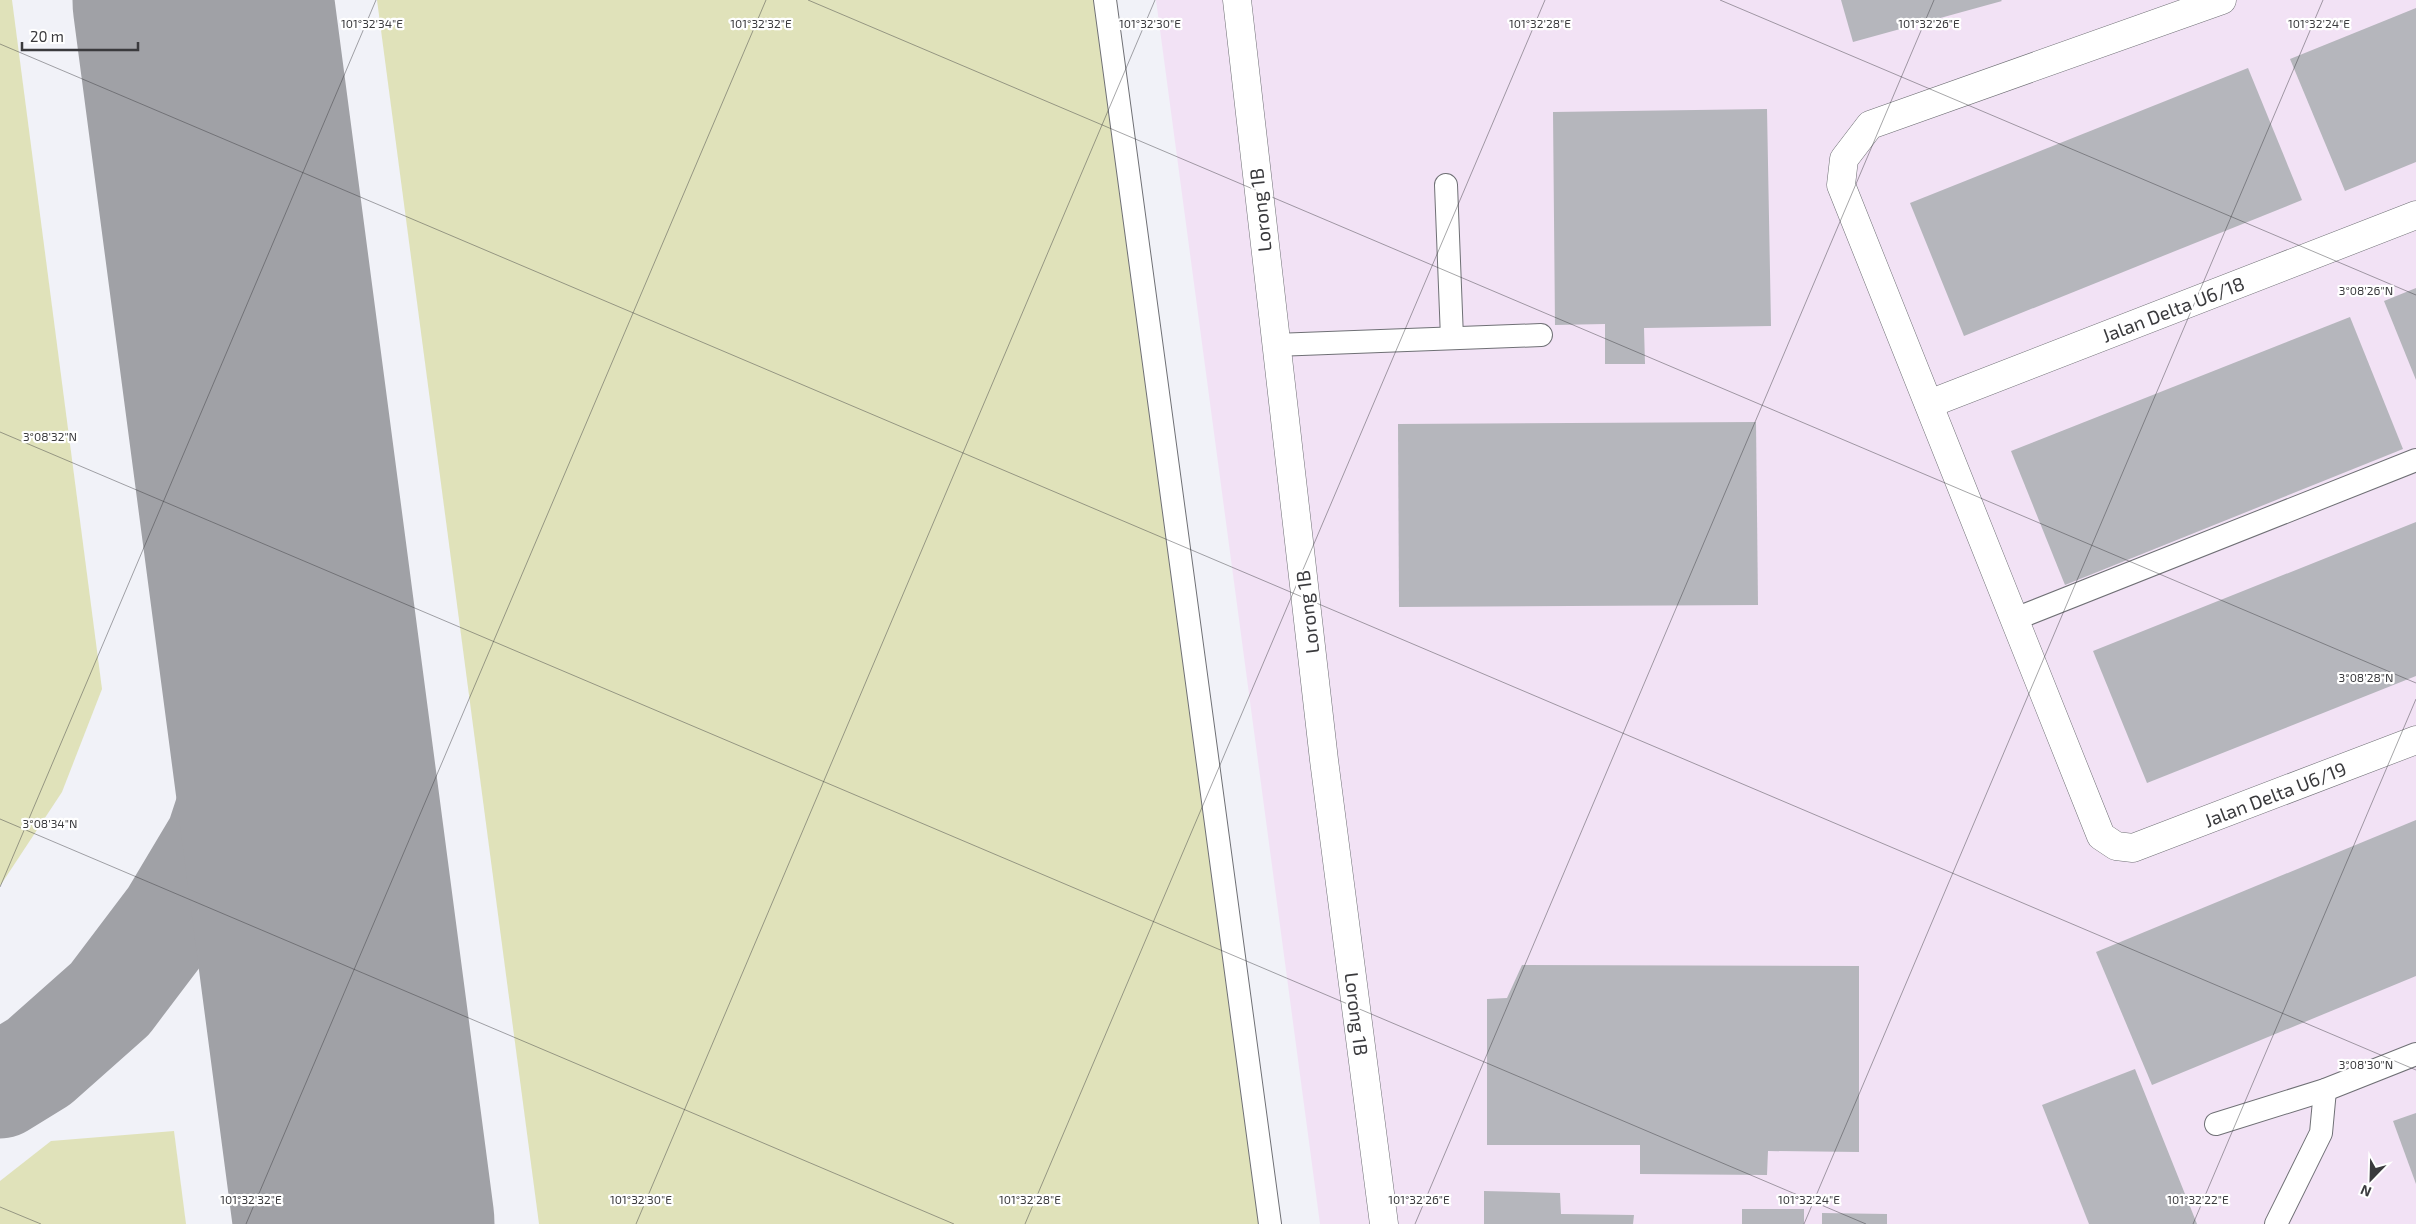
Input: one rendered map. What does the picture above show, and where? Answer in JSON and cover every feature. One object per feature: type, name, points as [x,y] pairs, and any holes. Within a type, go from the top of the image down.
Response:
[{"type":"street","name":"Lorong 1B","points":[[1237,0],[1324,760],[1384,1224]]},
{"type":"street","points":[[2014,619],[1841,185],[1844,159],[1870,125],[2222,0]]},
{"type":"street","name":"Jalan Delta U6/18","points":[[1929,404],[2416,215]]},
{"type":"street","name":"Jalan Delta U6/19","points":[[2014,619],[2101,836],[2116,846],[2133,848],[2416,740]]},
{"type":"lane","points":[[1105,0],[1270,1224]]},
{"type":"lane","points":[[1446,185],[1452,338]]},
{"type":"lane","points":[[1275,345],[1540,335]]},
{"type":"lane","points":[[2014,619],[2416,460]]},
{"type":"lane","points":[[2216,1124],[2325,1090],[2416,1054]]},
{"type":"lane","points":[[2276,1224],[2321,1133],[2325,1090]]},
{"type":"shaded area","points":[[1156,0],[2416,0],[2416,1224],[1320,1224]]},
{"type":"green space","points":[[0,0],[12,0],[102,689],[62,792],[0,886]]},
{"type":"green space","points":[[377,0],[1111,0],[1266,1224],[539,1224]]},
{"type":"green space","points":[[174,1131],[186,1224],[0,1224],[0,1181],[51,1141]]},
{"type":"building","points":[[1841,0],[2001,0],[2002,1],[1853,42]]},
{"type":"building","points":[[2416,8],[2416,162],[2345,191],[2290,59]]},
{"type":"building","points":[[2248,68],[2302,200],[1964,336],[1910,203]]},
{"type":"building","points":[[1767,109],[1771,326],[1644,328],[1645,364],[1605,364],[1605,324],[1555,325],[1553,112]]},
{"type":"building","points":[[2416,288],[2416,380],[2384,301]]},
{"type":"building","points":[[2350,317],[2403,449],[2065,585],[2011,451]]},
{"type":"building","points":[[1756,422],[1758,605],[1399,607],[1398,424]]},
{"type":"building","points":[[2416,522],[2416,676],[2147,783],[2093,651]]},
{"type":"building","points":[[2416,820],[2416,976],[2152,1085],[2096,952]]},
{"type":"building","points":[[1522,965],[1859,966],[1859,1152],[1768,1151],[1767,1175],[1640,1174],[1640,1145],[1487,1145],[1487,999],[1507,998]]},
{"type":"building","points":[[2135,1069],[2197,1224],[2089,1224],[2042,1105]]},
{"type":"building","points":[[2416,1113],[2416,1184],[2393,1121]]},
{"type":"building","points":[[1484,1191],[1560,1193],[1561,1214],[1634,1215],[1633,1224],[1484,1224]]},
{"type":"building","points":[[1742,1209],[1804,1209],[1804,1224],[1742,1224]]},
{"type":"building","points":[[1822,1213],[1887,1214],[1887,1224],[1822,1224]]},
{"type":"taxiway","points":[[0,1086],[39,1062],[110,999],[172,917],[218,840],[245,758],[283,604]]},
{"type":"runway","points":[[203,0],[364,1224]]}]
